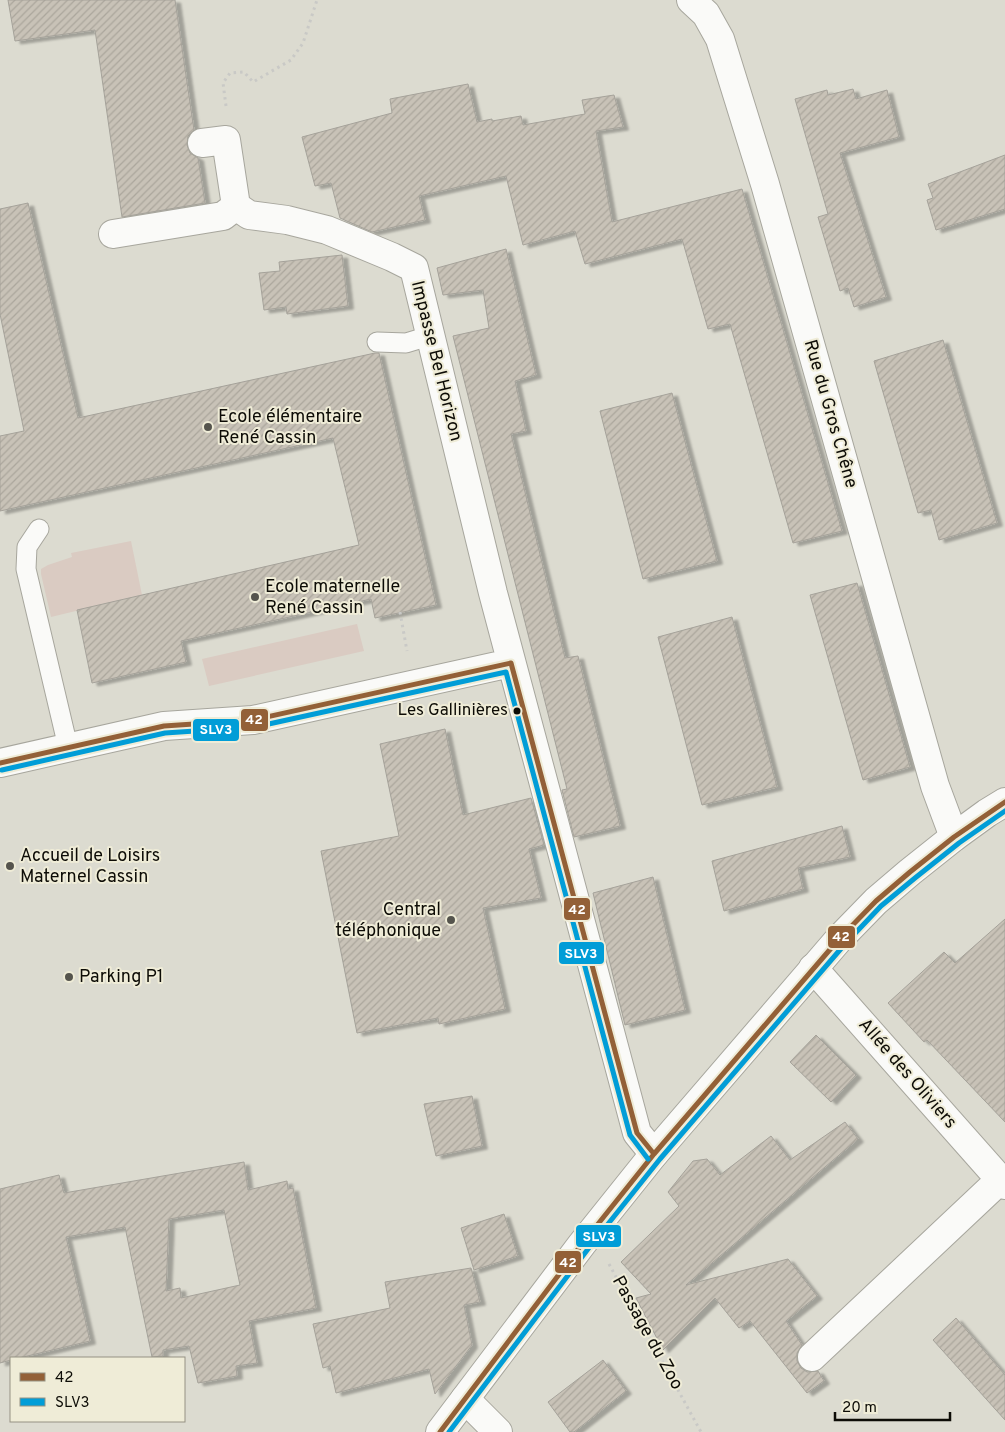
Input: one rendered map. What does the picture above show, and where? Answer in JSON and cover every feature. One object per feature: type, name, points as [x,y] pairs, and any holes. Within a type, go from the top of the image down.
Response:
[{"type":"street","name":"Rue du Gros Chêne","points":[[691,0],[706,14],[720,38],[765,184],[935,786],[954,837]]},
{"type":"street","points":[[112,234],[223,216],[236,206],[214,142]]},
{"type":"street","name":"Impasse Bel Horizon","points":[[236,206],[248,215],[287,220],[327,230],[392,256],[414,268],[429,336],[508,650],[637,1133],[654,1154]]},
{"type":"street","points":[[1,760],[164,726],[253,720],[508,650]]},
{"type":"street","points":[[440,1432],[582,1244],[654,1154],[813,968],[876,902],[954,837],[1005,802]]},
{"type":"street","name":"Allée des Oliviers","points":[[812,1358],[1003,1182],[813,968]]},
{"type":"street","points":[[465,1399],[498,1432]]},
{"type":"lane","points":[[377,342],[406,342],[429,336]]},
{"type":"lane","points":[[39,529],[27,547],[26,569],[68,747]]},
{"type":"path","points":[[214,142],[231,139],[223,83],[230,73],[244,72],[253,82],[291,60],[303,43],[317,0]]},
{"type":"path","points":[[400,612],[408,659]]},
{"type":"path","name":"Passage du Zoo","points":[[582,1244],[608,1262],[701,1432]]},
{"type":"shaded area","points":[[131,541],[142,595],[51,617],[41,569],[72,557],[71,553]]},
{"type":"shaded area","points":[[357,624],[364,651],[209,686],[202,659]]},
{"type":"building","points":[[8,0],[175,0],[194,130],[188,136],[187,145],[190,153],[198,158],[205,203],[122,217],[95,30],[15,41]]},
{"type":"building","points":[[468,84],[477,122],[521,116],[523,125],[585,114],[582,100],[614,95],[623,127],[596,131],[612,222],[742,189],[842,531],[793,543],[730,324],[708,329],[682,239],[585,264],[575,231],[523,245],[506,176],[419,196],[425,220],[372,232],[340,218],[331,183],[315,186],[302,137],[392,113],[390,99]]},
{"type":"building","points":[[853,89],[856,99],[887,90],[899,137],[840,153],[886,297],[854,307],[848,288],[840,291],[818,217],[828,214],[795,99],[827,90],[828,95]]},
{"type":"building","points":[[1005,155],[1005,209],[936,230],[927,200],[933,198],[928,184]]},
{"type":"building","points":[[28,203],[78,418],[379,353],[436,605],[375,618],[371,599],[181,641],[186,662],[92,683],[77,610],[359,545],[333,438],[0,511],[0,436],[24,431],[0,314],[0,209]]},
{"type":"building","points":[[506,249],[536,375],[515,381],[526,431],[511,434],[565,658],[578,656],[620,826],[574,837],[562,790],[567,789],[453,336],[489,328],[483,290],[443,295],[437,268]]},
{"type":"building","points":[[342,255],[348,306],[287,314],[286,307],[264,310],[259,273],[280,271],[279,262]]},
{"type":"building","points":[[943,340],[997,523],[939,540],[931,510],[918,513],[874,361]]},
{"type":"building","points":[[672,393],[717,561],[643,579],[600,411]]},
{"type":"building","points":[[857,583],[910,767],[863,780],[810,595]]},
{"type":"building","points":[[732,617],[777,787],[702,805],[658,637]]},
{"type":"building","points":[[445,729],[463,815],[531,798],[544,845],[529,849],[541,898],[483,908],[505,1009],[439,1024],[438,1018],[357,1033],[321,851],[399,836],[380,744]]},
{"type":"building","points":[[842,826],[850,857],[798,868],[803,889],[724,911],[712,861]]},
{"type":"building","points":[[653,877],[685,1010],[625,1025],[593,893]]},
{"type":"building","points":[[1005,919],[1005,1122],[927,1040],[924,1042],[888,1003],[944,952],[955,963]]},
{"type":"building","points":[[816,1035],[856,1075],[831,1102],[790,1062]]},
{"type":"building","points":[[472,1096],[482,1146],[436,1156],[424,1104]]},
{"type":"building","points":[[845,1122],[858,1139],[686,1285],[788,1259],[817,1296],[786,1321],[802,1345],[797,1353],[797,1361],[801,1368],[807,1372],[818,1371],[824,1381],[807,1393],[750,1321],[739,1328],[715,1298],[663,1350],[636,1298],[651,1294],[621,1262],[679,1206],[668,1192],[693,1161],[707,1159],[720,1175],[771,1136],[790,1160]]},
{"type":"building","points":[[244,1162],[248,1190],[287,1181],[288,1189],[293,1188],[316,1308],[249,1321],[257,1363],[236,1366],[237,1376],[198,1383],[189,1346],[163,1350],[163,1356],[152,1357],[125,1227],[66,1237],[90,1341],[23,1357],[10,1357],[10,1360],[0,1363],[0,1189],[59,1175],[64,1193]],"holes":[[[224,1210],[240,1285],[181,1298],[180,1288],[166,1291],[169,1219]]]},
{"type":"building","points":[[504,1214],[518,1256],[474,1270],[461,1228]]},
{"type":"building","points":[[471,1268],[480,1302],[464,1305],[472,1345],[435,1394],[429,1369],[336,1393],[330,1366],[323,1368],[313,1324],[390,1308],[385,1282]]},
{"type":"building","points":[[956,1318],[1005,1375],[1005,1420],[933,1340]]},
{"type":"building","points":[[603,1360],[626,1391],[574,1432],[570,1432],[548,1402]]},
{"type":"transit line","name":"42","points":[[0,763],[164,726],[253,720],[511,663],[637,1133],[654,1154]]},
{"type":"transit line","name":"SLV3","points":[[2,770],[165,733],[255,727],[506,672],[630,1135],[648,1159]]},
{"type":"transit line","name":"42","points":[[440,1432],[582,1244],[654,1154],[839,939],[876,901],[910,872],[954,837],[1005,802]]},
{"type":"transit line","name":"SLV3","points":[[449,1432],[588,1249],[660,1159],[845,944],[881,906],[959,843],[1005,811]]},
{"type":"place","name":"Ecole élémentaire René Cassin","points":[[208,427]]},
{"type":"place","name":"Ecole maternelle René Cassin","points":[[255,597]]},
{"type":"place","name":"Les Gallinières","points":[[517,711]]},
{"type":"place","name":"Accueil de Loisirs Maternel Cassin","points":[[10,866]]},
{"type":"place","name":"Central téléphonique","points":[[451,920]]},
{"type":"place","name":"Parking P1","points":[[69,977]]}]
